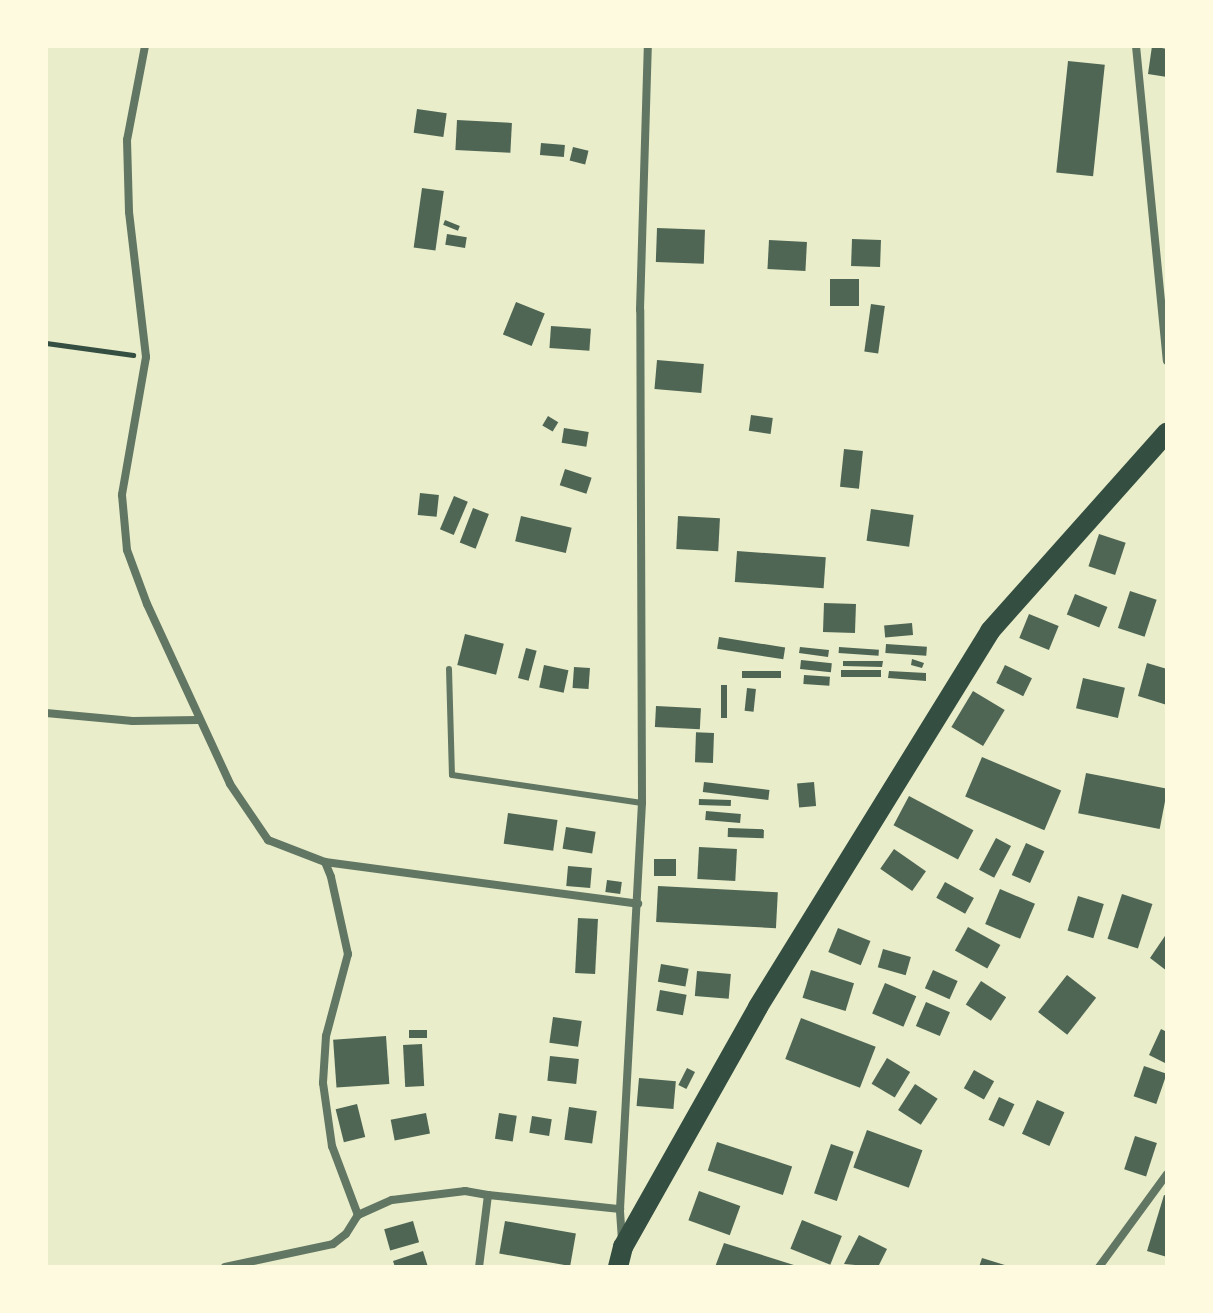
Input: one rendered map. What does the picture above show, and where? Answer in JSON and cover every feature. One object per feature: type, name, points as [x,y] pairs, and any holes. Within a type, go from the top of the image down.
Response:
[{"type":"main road","points":[[620,1257],[758,1007],[990,631],[1166,440]]},
{"type":"street","points":[[145,46],[127,140],[129,212],[146,357],[122,495],[127,550],[198,720],[230,784],[268,840],[325,862],[638,904]]},
{"type":"street","points":[[620,1257],[642,803],[640,310],[648,46]]},
{"type":"street","points":[[1136,46],[1167,360]]},
{"type":"street","points":[[46,713],[133,721],[198,720]]},
{"type":"street","points":[[325,862],[348,954],[326,1036],[324,1094],[332,1146],[358,1215]]},
{"type":"street","points":[[1099,1267],[1167,1174]]},
{"type":"street","points":[[225,1267],[333,1244],[358,1215],[392,1200],[465,1191],[620,1209]]},
{"type":"street","points":[[479,1267],[488,1195]]},
{"type":"lane","points":[[449,669],[452,775],[642,803]]},
{"type":"path","points":[[46,343],[146,357]]},
{"type":"building","points":[[1152,46],[1167,49],[1167,77],[1148,74]]},
{"type":"building","points":[[1068,61],[1105,65],[1093,176],[1056,172]]},
{"type":"building","points":[[417,109],[447,113],[443,137],[414,133]]},
{"type":"building","points":[[457,120],[512,123],[510,153],[455,150]]},
{"type":"building","points":[[541,143],[565,145],[564,157],[540,155]]},
{"type":"building","points":[[573,147],[589,151],[585,164],[570,161]]},
{"type":"building","points":[[422,188],[444,191],[435,250],[414,247]]},
{"type":"building","points":[[445,220],[460,226],[458,231],[443,225]]},
{"type":"building","points":[[657,228],[705,230],[704,264],[656,262]]},
{"type":"building","points":[[447,234],[467,237],[465,248],[445,245]]},
{"type":"building","points":[[852,239],[881,240],[880,267],[851,266]]},
{"type":"building","points":[[769,240],[807,242],[805,271],[767,269]]},
{"type":"building","points":[[830,279],[859,279],[859,306],[830,306]]},
{"type":"building","points":[[516,302],[545,314],[532,346],[503,334]]},
{"type":"building","points":[[871,304],[885,306],[878,353],[864,352]]},
{"type":"building","points":[[551,326],[591,329],[589,351],[549,348]]},
{"type":"building","points":[[657,360],[704,364],[701,393],[654,389]]},
{"type":"building","points":[[751,415],[773,418],[771,434],[749,431]]},
{"type":"building","points":[[548,416],[558,422],[553,432],[542,425]]},
{"type":"building","points":[[564,428],[589,432],[586,447],[562,443]]},
{"type":"building","points":[[844,449],[863,451],[859,489],[840,487]]},
{"type":"building","points":[[565,469],[592,478],[586,494],[560,485]]},
{"type":"building","points":[[420,493],[439,495],[437,517],[418,515]]},
{"type":"building","points":[[454,496],[468,502],[454,535],[440,529]]},
{"type":"building","points":[[473,508],[489,514],[476,549],[460,543]]},
{"type":"building","points":[[871,509],[914,515],[909,547],[867,541]]},
{"type":"building","points":[[521,516],[572,528],[566,553],[515,541]]},
{"type":"building","points":[[678,516],[720,518],[718,551],[676,549]]},
{"type":"building","points":[[1099,534],[1126,543],[1115,575],[1088,566]]},
{"type":"building","points":[[737,551],[826,557],[824,588],[735,582]]},
{"type":"building","points":[[1130,591],[1157,600],[1145,637],[1118,628]]},
{"type":"building","points":[[1075,594],[1107,607],[1099,628],[1067,614]]},
{"type":"building","points":[[824,603],[856,604],[855,633],[823,632]]},
{"type":"building","points":[[1029,614],[1059,626],[1049,650],[1019,638]]},
{"type":"building","points":[[912,623],[913,635],[885,637],[884,625]]},
{"type":"building","points":[[465,634],[504,644],[496,675],[457,665]]},
{"type":"building","points":[[719,637],[785,647],[783,659],[717,649]]},
{"type":"building","points":[[886,644],[927,647],[926,656],[885,653]]},
{"type":"building","points":[[800,647],[829,650],[828,657],[799,653]]},
{"type":"building","points":[[839,647],[879,650],[878,656],[839,653]]},
{"type":"building","points":[[526,648],[537,651],[529,681],[518,678]]},
{"type":"building","points":[[912,659],[924,663],[922,668],[911,665]]},
{"type":"building","points":[[801,660],[832,663],[831,672],[800,669]]},
{"type":"building","points":[[843,661],[883,661],[882,667],[843,666]]},
{"type":"building","points":[[1147,663],[1167,669],[1167,705],[1138,696]]},
{"type":"building","points":[[544,665],[568,670],[564,693],[539,687]]},
{"type":"building","points":[[1005,665],[1032,678],[1023,696],[996,683]]},
{"type":"building","points":[[574,667],[590,668],[588,689],[573,688]]},
{"type":"building","points":[[841,670],[881,670],[881,677],[841,677]]},
{"type":"building","points":[[742,671],[781,671],[781,678],[742,678]]},
{"type":"building","points":[[889,671],[926,673],[926,681],[888,678]]},
{"type":"building","points":[[804,675],[830,677],[829,686],[803,684]]},
{"type":"building","points":[[1083,678],[1125,688],[1118,718],[1076,708]]},
{"type":"building","points":[[721,685],[727,685],[727,718],[721,718]]},
{"type":"building","points":[[747,688],[756,689],[754,712],[745,711]]},
{"type":"building","points":[[973,691],[1005,710],[983,746],[951,727]]},
{"type":"building","points":[[656,706],[701,708],[700,729],[655,727]]},
{"type":"building","points":[[696,732],[714,733],[713,763],[695,762]]},
{"type":"building","points":[[982,757],[1061,791],[1044,830],[965,797]]},
{"type":"building","points":[[1086,773],[1167,789],[1160,829],[1078,813]]},
{"type":"building","points":[[704,782],[770,790],[768,800],[703,792]]},
{"type":"building","points":[[814,782],[816,806],[799,807],[797,783]]},
{"type":"building","points":[[909,796],[973,830],[958,859],[894,825]]},
{"type":"building","points":[[699,799],[731,800],[731,806],[699,805]]},
{"type":"building","points":[[706,811],[741,814],[740,823],[705,820]]},
{"type":"building","points":[[508,813],[558,820],[553,851],[504,844]]},
{"type":"building","points":[[566,827],[596,832],[592,853],[563,849]]},
{"type":"building","points":[[728,828],[764,829],[764,838],[728,837]]},
{"type":"building","points":[[996,838],[1011,846],[994,878],[979,870]]},
{"type":"building","points":[[1026,843],[1044,851],[1030,883],[1012,875]]},
{"type":"building","points":[[699,847],[737,849],[735,881],[697,879]]},
{"type":"building","points":[[894,849],[926,871],[912,891],[880,869]]},
{"type":"building","points":[[654,859],[676,859],[676,876],[654,876]]},
{"type":"building","points":[[568,866],[592,868],[590,888],[566,886]]},
{"type":"building","points":[[607,880],[622,882],[620,894],[605,892]]},
{"type":"building","points":[[945,882],[974,898],[965,914],[936,898]]},
{"type":"building","points":[[658,886],[778,892],[776,928],[656,922]]},
{"type":"building","points":[[1000,889],[1035,904],[1020,939],[985,924]]},
{"type":"building","points":[[1122,894],[1152,904],[1138,949],[1107,939]]},
{"type":"building","points":[[1078,896],[1104,904],[1093,938],[1067,930]]},
{"type":"building","points":[[578,918],[598,919],[595,974],[575,973]]},
{"type":"building","points":[[968,927],[1000,945],[987,969],[955,951]]},
{"type":"building","points":[[838,928],[870,941],[861,965],[828,952]]},
{"type":"building","points":[[1167,933],[1167,971],[1150,958]]},
{"type":"building","points":[[883,949],[911,957],[906,975],[878,967]]},
{"type":"building","points":[[661,964],[689,969],[685,987],[658,982]]},
{"type":"building","points":[[811,970],[854,983],[846,1011],[803,998]]},
{"type":"building","points":[[933,970],[958,981],[950,999],[925,988]]},
{"type":"building","points":[[697,971],[731,974],[729,999],[695,996]]},
{"type":"building","points":[[1067,975],[1096,998],[1067,1035],[1038,1012]]},
{"type":"building","points":[[981,981],[1006,997],[991,1021],[966,1004]]},
{"type":"building","points":[[885,983],[916,996],[903,1027],[872,1013]]},
{"type":"building","points":[[660,990],[687,995],[683,1015],[656,1011]]},
{"type":"building","points":[[926,1002],[950,1012],[940,1036],[916,1026]]},
{"type":"building","points":[[553,1017],[582,1021],[578,1047],[549,1043]]},
{"type":"building","points":[[801,1018],[876,1047],[860,1088],[785,1059]]},
{"type":"building","points":[[1161,1029],[1167,1032],[1167,1064],[1149,1055]]},
{"type":"building","points":[[409,1030],[427,1030],[427,1038],[409,1038]]},
{"type":"building","points":[[386,1036],[389,1084],[336,1088],[333,1040]]},
{"type":"building","points":[[422,1044],[424,1086],[405,1087],[403,1045]]},
{"type":"building","points":[[550,1056],[579,1059],[576,1084],[547,1081]]},
{"type":"building","points":[[887,1058],[910,1072],[895,1098],[872,1084]]},
{"type":"building","points":[[1144,1066],[1167,1074],[1156,1104],[1134,1096]]},
{"type":"building","points":[[687,1068],[695,1072],[686,1089],[678,1085]]},
{"type":"building","points":[[974,1070],[994,1081],[984,1100],[964,1088]]},
{"type":"building","points":[[639,1078],[676,1081],[673,1109],[637,1106]]},
{"type":"building","points":[[915,1084],[938,1099],[921,1125],[898,1110]]},
{"type":"building","points":[[999,1097],[1014,1104],[1004,1127],[988,1120]]},
{"type":"building","points":[[1037,1100],[1064,1112],[1049,1146],[1022,1134]]},
{"type":"building","points":[[357,1104],[365,1137],[344,1142],[336,1109]]},
{"type":"building","points":[[569,1107],[597,1111],[592,1144],[564,1140]]},
{"type":"building","points":[[426,1113],[430,1134],[395,1140],[391,1120]]},
{"type":"building","points":[[499,1113],[517,1116],[513,1141],[495,1139]]},
{"type":"building","points":[[532,1116],[552,1119],[549,1136],[529,1133]]},
{"type":"building","points":[[867,1130],[922,1150],[909,1188],[853,1168]]},
{"type":"building","points":[[1135,1136],[1157,1143],[1146,1176],[1124,1169]]},
{"type":"building","points":[[717,1142],[792,1166],[783,1195],[708,1171]]},
{"type":"building","points":[[831,1144],[854,1152],[837,1201],[814,1193]]},
{"type":"building","points":[[699,1191],[740,1206],[730,1235],[688,1220]]},
{"type":"building","points":[[1164,1195],[1167,1196],[1167,1257],[1147,1251]]},
{"type":"building","points":[[802,1220],[842,1236],[830,1265],[790,1249]]},
{"type":"building","points":[[413,1221],[419,1242],[390,1250],[384,1229]]},
{"type":"building","points":[[505,1221],[576,1234],[570,1266],[499,1253]]},
{"type":"building","points":[[859,1235],[887,1249],[878,1267],[844,1264]]},
{"type":"building","points":[[724,1243],[797,1266],[797,1267],[715,1267]]},
{"type":"building","points":[[423,1251],[428,1267],[395,1267],[393,1261]]},
{"type":"building","points":[[982,1258],[1008,1266],[1008,1267],[979,1267]]}]
